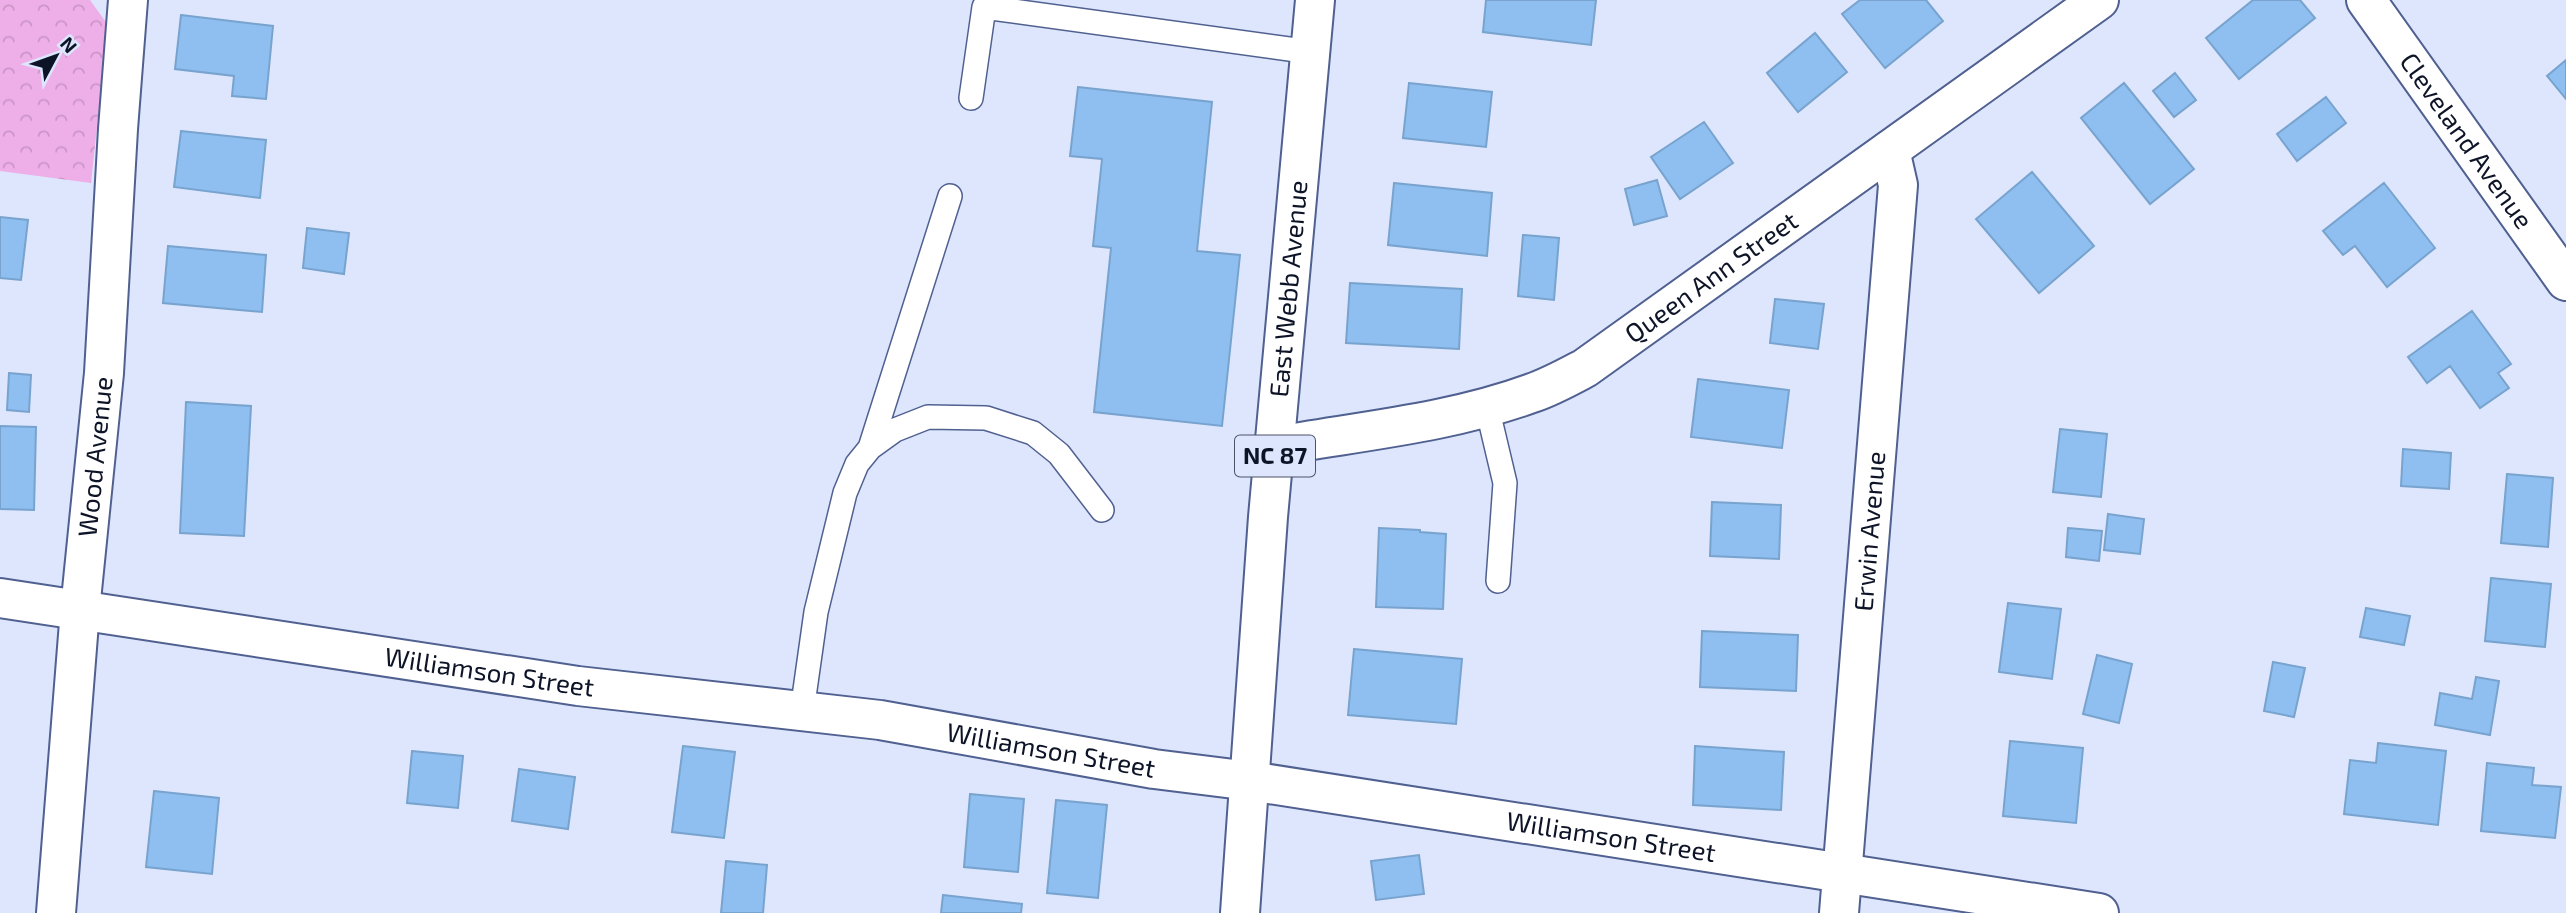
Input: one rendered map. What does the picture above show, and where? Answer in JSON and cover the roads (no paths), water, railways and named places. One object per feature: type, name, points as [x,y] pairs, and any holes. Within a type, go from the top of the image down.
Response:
[{"type":"main road","name":"Wood Avenue","points":[[55,913],[80,610],[104,373],[128,0]]},
{"type":"main road","name":"East Webb Avenue","points":[[1240,913],[1268,517],[1315,0]]},
{"type":"main road","name":"Queen Ann Street","points":[[1276,446],[1402,426],[1487,407],[1534,393],[1585,368],[2099,0]]},
{"type":"main road","name":"Cleveland Avenue","points":[[2367,0],[2566,281]]},
{"type":"main road","name":"Erwin Avenue","points":[[1839,913],[1898,185],[1890,150]]},
{"type":"main road","name":"Williamson Street","points":[[0,598],[578,686],[880,720],[1154,769],[1250,781],[2099,913]]},
{"type":"lane","points":[[971,99],[984,7],[1311,52]]},
{"type":"lane","points":[[870,448],[950,196]]},
{"type":"lane","points":[[1487,407],[1504,483],[1498,580]]},
{"type":"lane","points":[[802,711],[816,612],[845,493],[856,464],[870,448],[895,430],[928,417],[986,418],[1033,433],[1059,454],[1102,510]]}]
